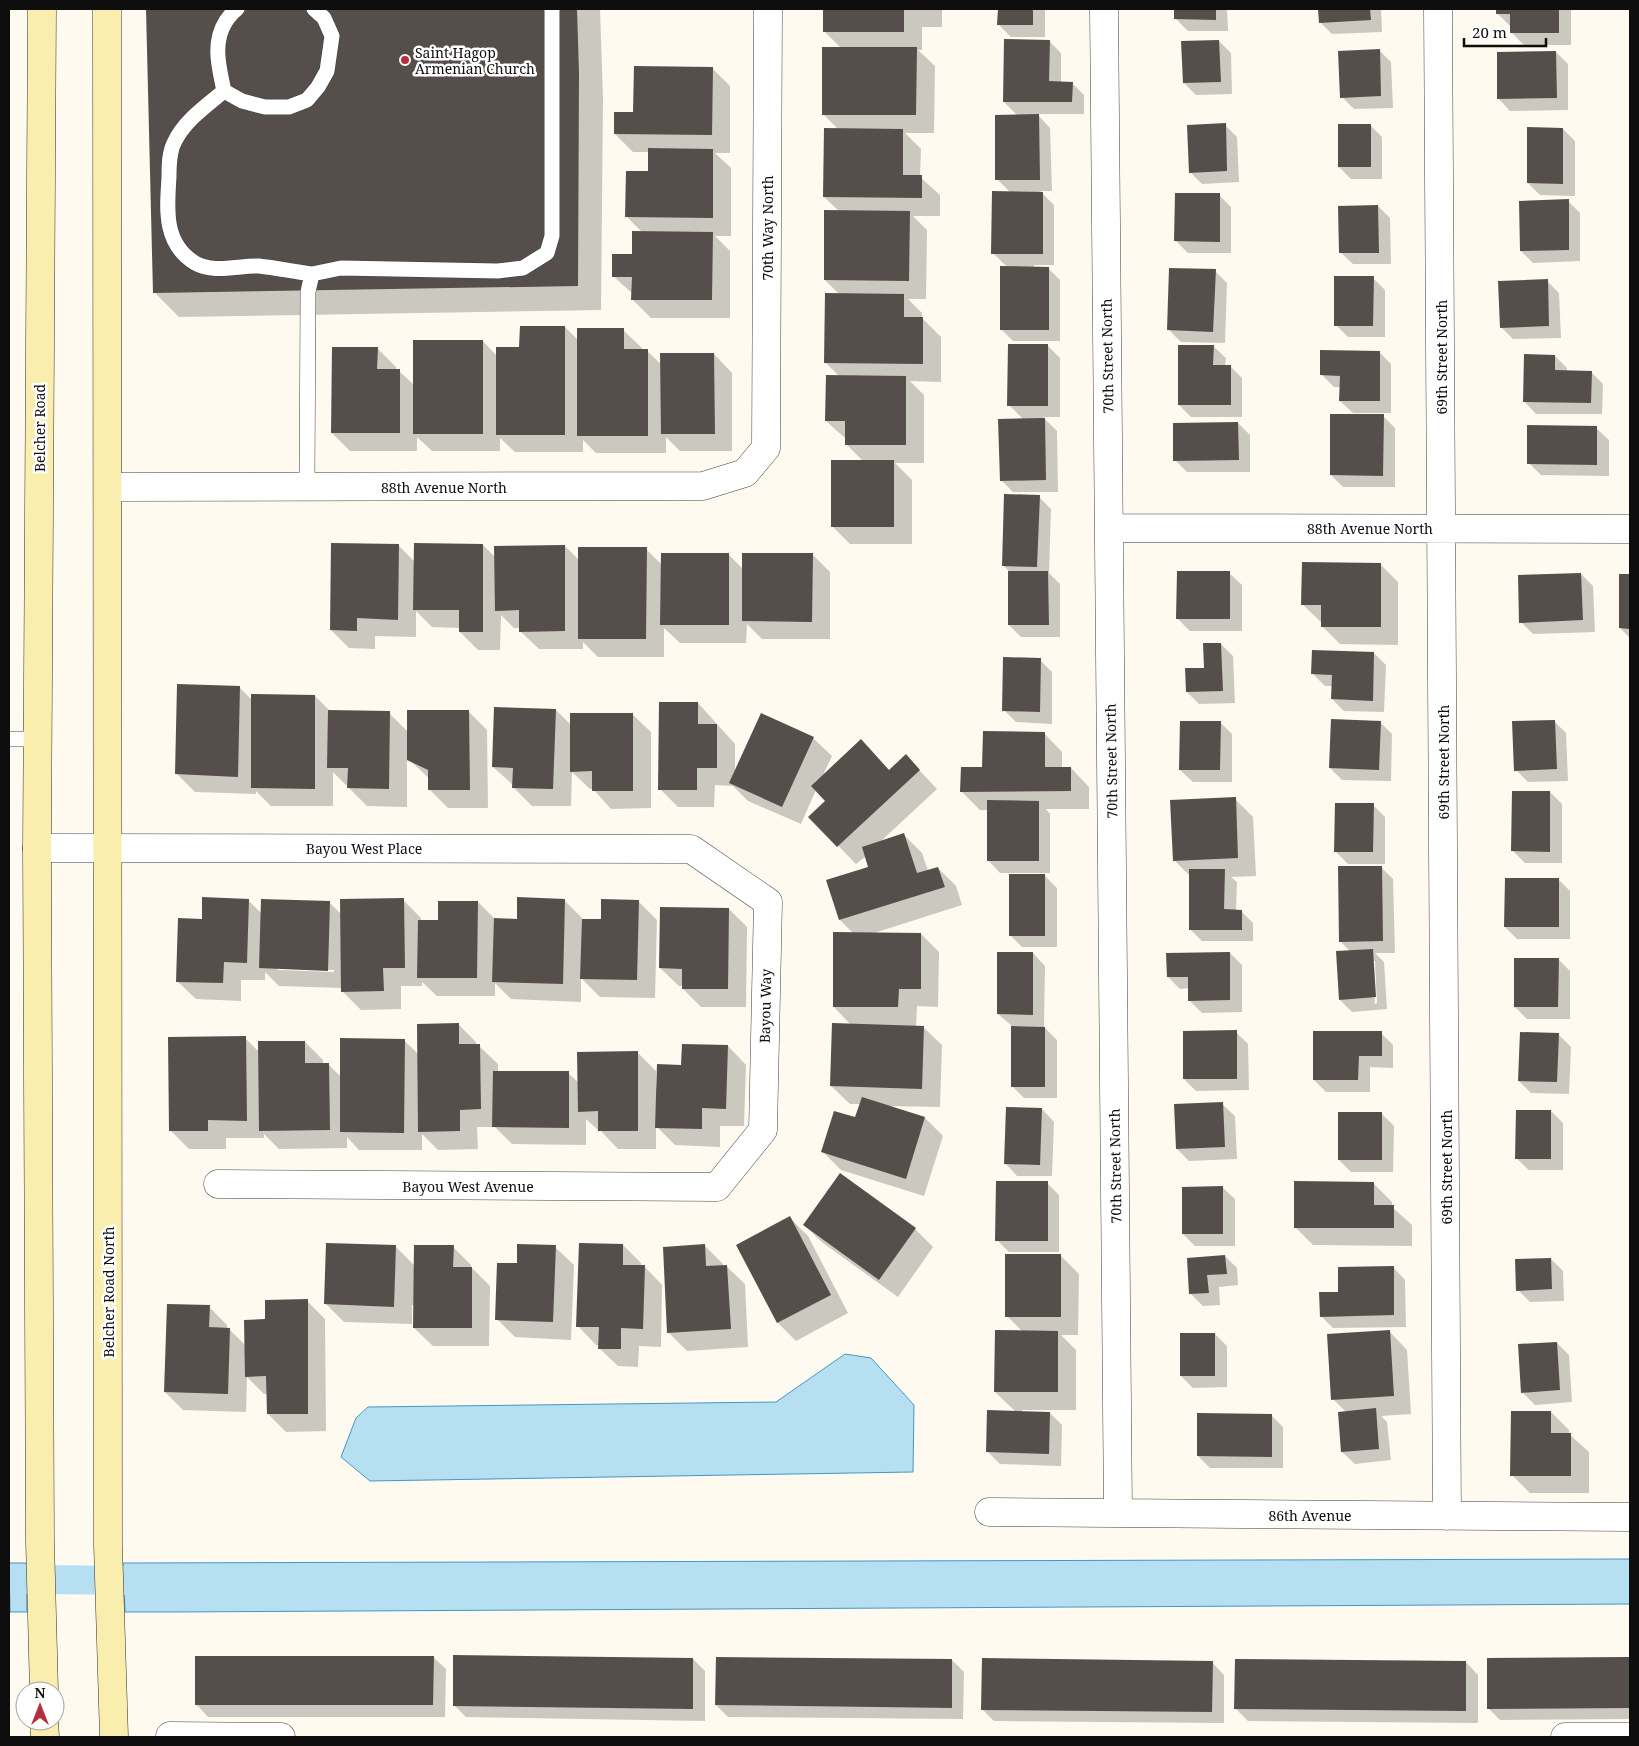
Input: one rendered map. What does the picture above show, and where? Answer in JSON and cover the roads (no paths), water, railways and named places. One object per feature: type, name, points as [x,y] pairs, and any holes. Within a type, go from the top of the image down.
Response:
[{"type":"main road","name":"Belcher Road","points":[[37,848],[42,9]]},
{"type":"main road","points":[[107,9],[108,848]]},
{"type":"main road","points":[[37,848],[40,1542],[44,1681]]},
{"type":"main road","name":"Belcher Road North","points":[[108,848],[108,1545],[114,1737]]},
{"type":"street","name":"70th Way North","points":[[766,448],[768,9]]},
{"type":"street","name":"70th Street North","points":[[1104,9],[1118,1513]]},
{"type":"street","name":"69th Street North","points":[[1438,9],[1447,1516]]},
{"type":"street","name":"88th Avenue North","points":[[108,487],[703,486],[745,473],[766,448]]},
{"type":"street","name":"88th Avenue North","points":[[1109,528],[1630,529]]},
{"type":"street","name":"Bayou West Place","points":[[37,848],[691,849]]},
{"type":"street","name":"Bayou Way","points":[[691,849],[768,902],[763,1130],[717,1188]]},
{"type":"street","name":"Bayou West Avenue","points":[[218,1184],[717,1188]]},
{"type":"street","name":"86th Avenue","points":[[989,1512],[1630,1517]]},
{"type":"street","points":[[170,1736],[281,1737]]},
{"type":"street","points":[[1565,1737],[1630,1737]]},
{"type":"lane","points":[[237,9],[233,11],[220,30],[217,47],[219,70],[224,91],[242,101],[264,107],[289,107],[307,100],[318,87],[327,71],[332,36],[324,18],[314,9]]},
{"type":"lane","points":[[224,91],[191,119],[174,143],[170,156],[166,213],[172,236],[182,252],[196,263],[209,268],[258,266],[312,274],[342,268],[498,271],[523,268],[546,253],[552,236],[552,9]]},
{"type":"lane","points":[[307,487],[308,292],[312,274]]},
{"type":"lane","points":[[9,740],[37,740]]},
{"type":"water","points":[[845,1354],[871,1358],[914,1405],[913,1472],[370,1481],[341,1457],[356,1418],[368,1407],[776,1402]]},
{"type":"water","points":[[1630,1559],[1630,1604],[171,1612],[125,1612],[123,1563]]},
{"type":"water","points":[[9,1563],[26,1563],[27,1612],[10,1612]]},
{"type":"waterway","points":[[9,1579],[163,1581]]},
{"type":"place","name":"Saint Hagop Armenian Church","points":[[405,60]]}]
